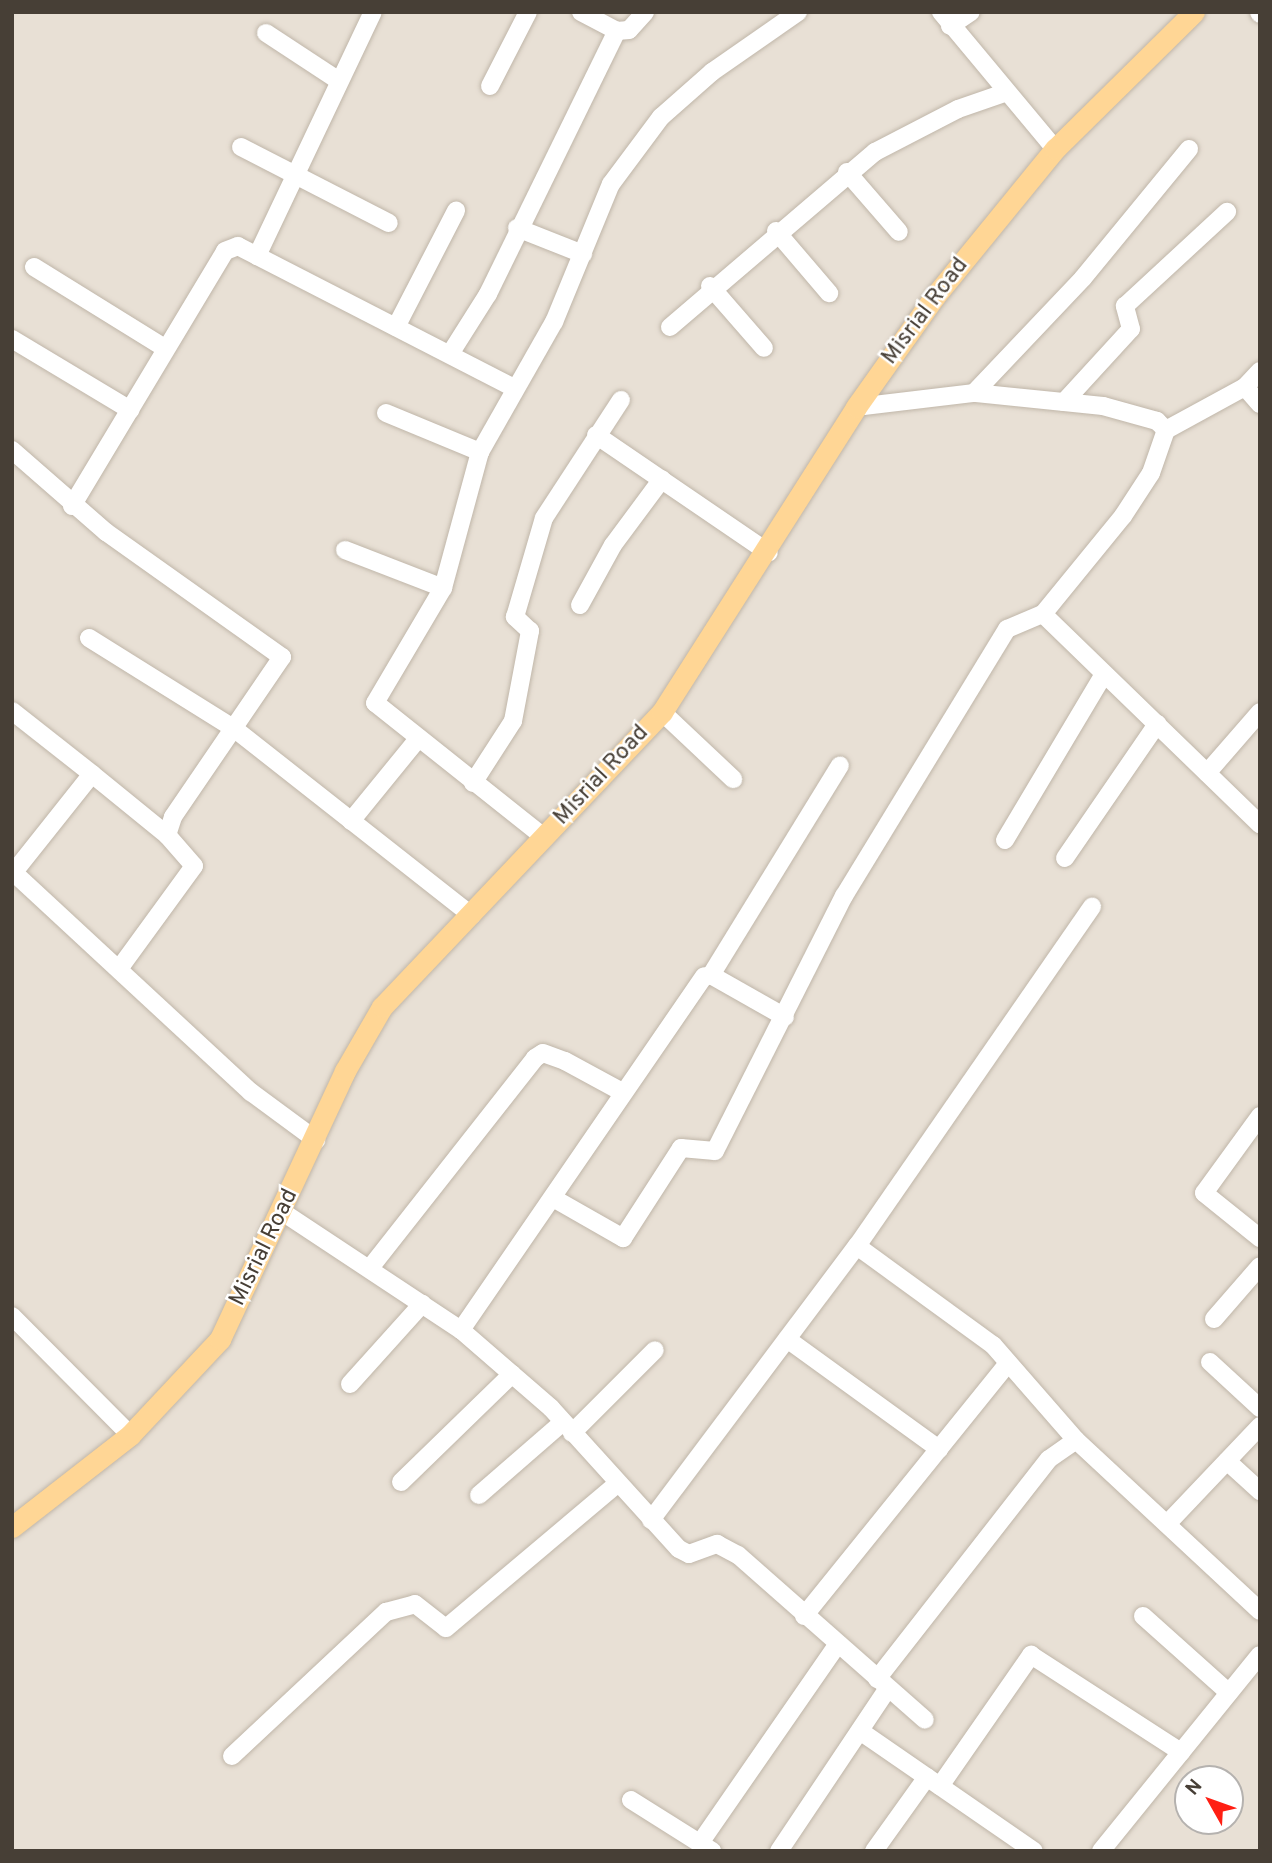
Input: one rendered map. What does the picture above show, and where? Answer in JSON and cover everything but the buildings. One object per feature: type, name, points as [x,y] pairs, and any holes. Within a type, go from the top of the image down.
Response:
[{"type":"main road","name":"Misrial Road","points":[[16,1517],[130,1435],[220,1339],[284,1213],[316,1140],[382,1007],[472,916],[662,712],[769,553],[856,407],[935,296],[1055,149],[1194,12]]},
{"type":"street","points":[[257,256],[299,177],[336,79],[373,12]]},
{"type":"street","points":[[490,86],[528,12]]},
{"type":"street","points":[[581,12],[617,31],[629,30],[645,12]]},
{"type":"street","points":[[545,838],[416,740],[375,703],[443,588],[480,452],[512,387],[554,322],[611,184],[661,117],[712,72],[797,12]]},
{"type":"street","points":[[971,12],[946,19],[1004,93],[1055,149]]},
{"type":"street","points":[[450,354],[488,294],[517,228],[617,31]]},
{"type":"street","points":[[266,33],[336,79]]},
{"type":"street","points":[[670,327],[710,286],[846,172],[921,127],[1004,93]]},
{"type":"street","points":[[241,147],[389,223]]},
{"type":"street","points":[[974,393],[1083,278],[1189,149]]},
{"type":"street","points":[[846,172],[899,232]]},
{"type":"street","points":[[396,327],[456,211]]},
{"type":"street","points":[[1065,402],[1131,329],[1125,306],[1227,212]]},
{"type":"street","points":[[517,228],[583,254]]},
{"type":"street","points":[[776,231],[829,293]]},
{"type":"street","points":[[72,506],[225,251],[238,246],[512,387]]},
{"type":"street","points":[[34,267],[166,349]]},
{"type":"street","points":[[710,286],[764,348]]},
{"type":"street","points":[[12,339],[130,410]]},
{"type":"street","points":[[553,1198],[626,1235],[681,1148],[715,1151],[844,896],[1007,629],[1043,614],[1123,516],[1151,473],[1166,430],[1245,387],[1260,371]]},
{"type":"street","points":[[1245,387],[1260,404]]},
{"type":"street","points":[[856,407],[974,393],[1065,402],[1143,417],[1166,430]]},
{"type":"street","points":[[473,783],[513,721],[530,631],[515,617],[540,531],[596,435],[621,400]]},
{"type":"street","points":[[386,413],[480,452]]},
{"type":"street","points":[[596,435],[769,553]]},
{"type":"street","points":[[12,450],[72,506],[282,657],[167,835]]},
{"type":"street","points":[[580,605],[612,545],[662,480]]},
{"type":"street","points":[[345,550],[443,588]]},
{"type":"street","points":[[1043,614],[1102,677],[1157,724],[1260,824]]},
{"type":"street","points":[[89,638],[236,730],[472,916]]},
{"type":"street","points":[[1005,840],[1102,677]]},
{"type":"street","points":[[12,711],[167,835],[194,866],[121,966]]},
{"type":"street","points":[[662,712],[733,779]]},
{"type":"street","points":[[1207,773],[1260,712]]},
{"type":"street","points":[[1065,858],[1157,724]]},
{"type":"street","points":[[351,821],[416,740]]},
{"type":"street","points":[[461,1330],[553,1198],[622,1092],[711,975],[840,765]]},
{"type":"street","points":[[92,774],[13,871],[121,966],[251,1092],[316,1140]]},
{"type":"street","points":[[651,1520],[857,1246],[1092,906]]},
{"type":"street","points":[[711,975],[785,1017]]},
{"type":"street","points":[[370,1268],[536,1058],[543,1053],[565,1060],[622,1092]]},
{"type":"street","points":[[1260,1116],[1204,1193],[1260,1238]]},
{"type":"street","points":[[284,1213],[461,1330],[568,1428],[617,1484],[683,1552],[717,1544],[738,1555],[925,1720]]},
{"type":"street","points":[[857,1246],[1008,1363],[1076,1440],[1260,1611]]},
{"type":"street","points":[[1214,1319],[1260,1266]]},
{"type":"street","points":[[350,1384],[422,1304]]},
{"type":"street","points":[[12,1316],[130,1435]]},
{"type":"street","points":[[787,1339],[939,1449]]},
{"type":"street","points":[[480,1495],[568,1428],[655,1350]]},
{"type":"street","points":[[1210,1362],[1260,1408]]},
{"type":"street","points":[[804,1616],[1008,1363]]},
{"type":"street","points":[[401,1482],[512,1374]]},
{"type":"street","points":[[1167,1524],[1260,1426]]},
{"type":"street","points":[[779,1851],[860,1731],[883,1684],[1049,1460],[1076,1440]]},
{"type":"street","points":[[1227,1461],[1260,1491]]},
{"type":"street","points":[[232,1756],[386,1612],[415,1604],[441,1628],[451,1626],[617,1484]]},
{"type":"street","points":[[1143,1616],[1229,1693]]},
{"type":"street","points":[[631,1800],[706,1847],[837,1645]]},
{"type":"street","points":[[874,1851],[934,1781],[1031,1655],[1181,1752]]},
{"type":"street","points":[[1101,1851],[1260,1655]]},
{"type":"street","points":[[860,1731],[1034,1851]]},
{"type":"shaded area","points":[[12,12],[1260,12],[1260,1851],[12,1851]]}]
